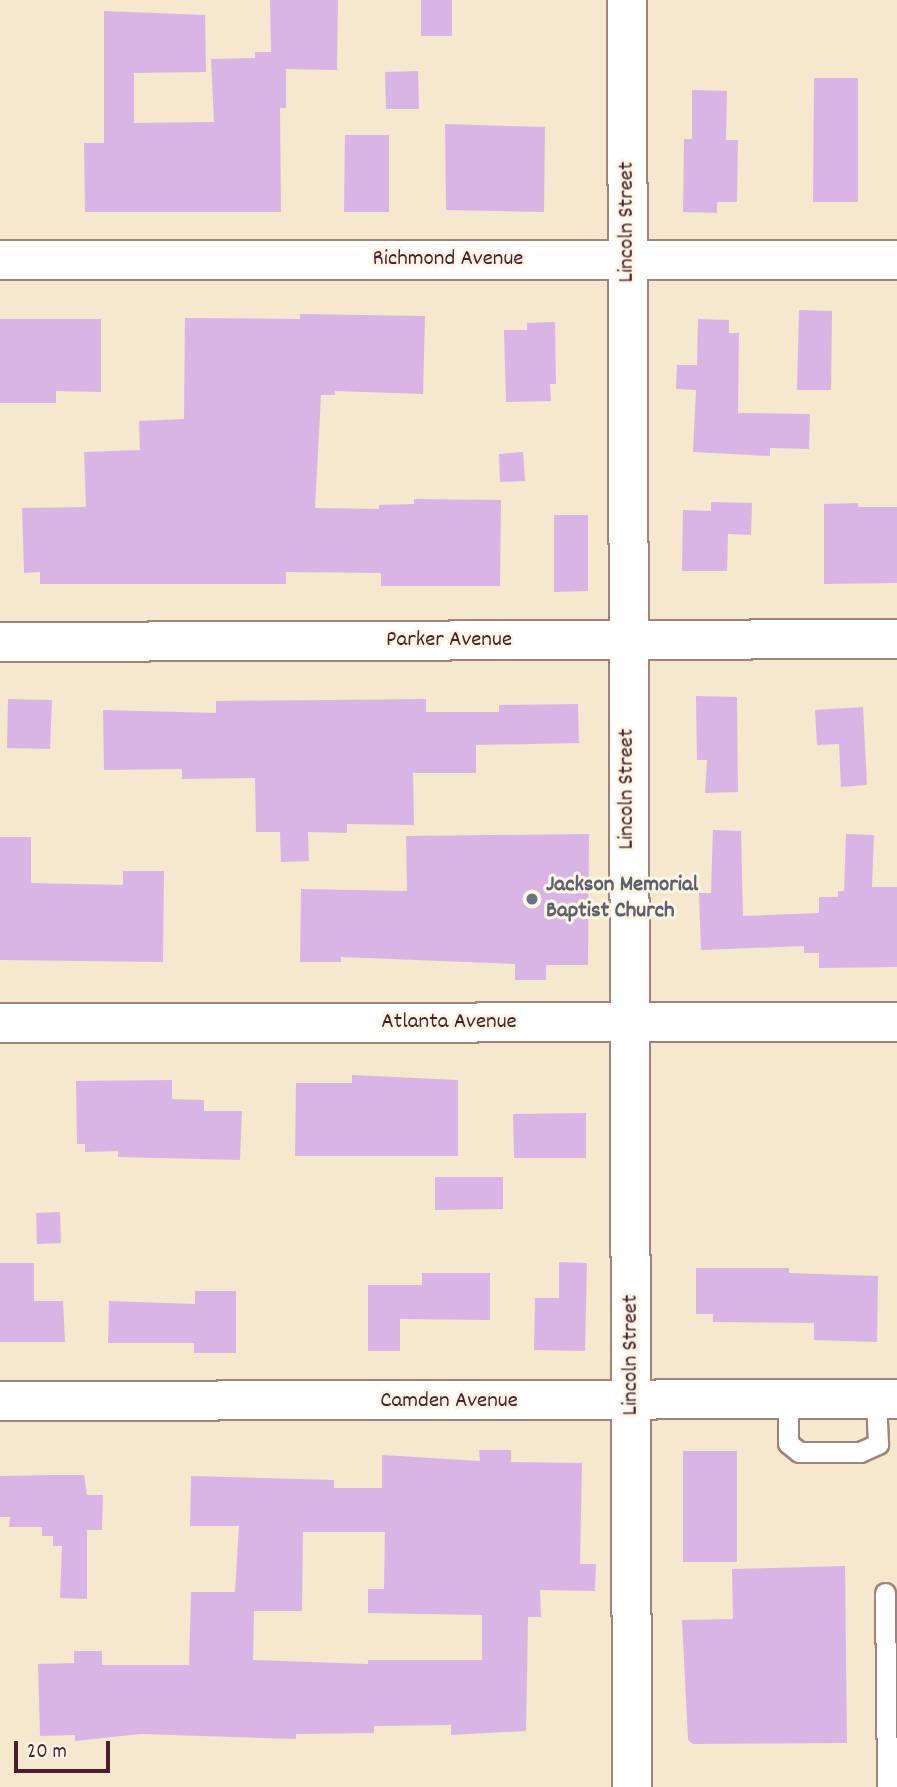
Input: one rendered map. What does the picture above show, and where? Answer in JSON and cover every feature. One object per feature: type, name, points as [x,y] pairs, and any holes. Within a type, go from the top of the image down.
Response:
[{"type":"street","name":"Lincoln Street","points":[[627,0],[632,1787]]},
{"type":"street","name":"Richmond Avenue","points":[[0,260],[897,260]]},
{"type":"street","name":"Parker Avenue","points":[[0,642],[897,639]]},
{"type":"street","name":"Atlanta Avenue","points":[[0,1023],[897,1022]]},
{"type":"street","name":"Camden Avenue","points":[[0,1401],[633,1402],[887,1399]]},
{"type":"lane","points":[[788,1400],[788,1443],[799,1452],[848,1452],[878,1444],[887,1399]]},
{"type":"lane","points":[[885,1593],[887,1787]]},
{"type":"building","points":[[270,0],[338,0],[337,70],[286,69],[286,108],[280,108],[281,212],[85,212],[84,143],[104,143],[104,11],[205,15],[206,72],[134,73],[134,123],[214,122],[211,59],[255,58],[255,52],[271,52]]},
{"type":"building","points":[[421,0],[452,0],[452,36],[421,36]]},
{"type":"building","points":[[418,71],[419,109],[386,109],[385,72]]},
{"type":"building","points":[[814,78],[858,78],[858,202],[813,202]]},
{"type":"building","points":[[692,90],[727,91],[726,140],[738,140],[737,202],[717,202],[717,213],[683,212],[684,139],[692,139]]},
{"type":"building","points":[[445,124],[545,127],[544,212],[446,210]]},
{"type":"building","points":[[345,135],[389,135],[389,212],[344,212]]},
{"type":"building","points":[[799,310],[832,311],[831,390],[797,390]]},
{"type":"building","points":[[300,314],[425,316],[423,394],[335,391],[335,395],[321,395],[315,508],[379,509],[379,505],[414,504],[414,499],[501,500],[500,586],[381,586],[381,573],[286,572],[286,584],[40,584],[40,572],[24,573],[22,508],[86,507],[84,452],[140,450],[139,421],[184,419],[185,318],[300,319]]},
{"type":"building","points":[[0,319],[101,319],[101,392],[56,391],[56,403],[0,403]]},
{"type":"building","points":[[698,319],[729,320],[729,333],[739,333],[738,413],[810,414],[809,449],[770,448],[770,456],[693,452],[696,390],[676,389],[677,365],[697,365]]},
{"type":"building","points":[[555,322],[556,384],[550,384],[551,401],[506,402],[504,330],[527,330],[527,323]]},
{"type":"building","points":[[523,452],[525,481],[500,482],[499,454]]},
{"type":"building","points":[[711,502],[752,503],[751,535],[728,534],[727,571],[682,571],[683,510],[711,511]]},
{"type":"building","points":[[858,503],[858,507],[897,507],[897,583],[824,584],[824,504]]},
{"type":"building","points":[[554,515],[588,515],[588,591],[554,592]]},
{"type":"building","points":[[696,696],[737,697],[738,792],[705,793],[707,760],[697,760]]},
{"type":"building","points":[[8,699],[52,700],[50,749],[7,748]]},
{"type":"building","points":[[426,699],[426,712],[499,712],[499,705],[578,704],[579,743],[476,745],[476,773],[413,773],[414,825],[347,824],[347,833],[308,832],[309,861],[281,862],[280,832],[256,832],[255,778],[182,779],[182,769],[104,770],[103,710],[216,713],[216,701]]},
{"type":"building","points":[[863,707],[867,785],[841,787],[839,744],[817,745],[815,710]]},
{"type":"building","points":[[713,830],[741,831],[743,916],[819,913],[819,897],[838,897],[838,891],[844,891],[846,834],[874,835],[872,887],[897,887],[897,967],[819,968],[819,953],[804,953],[804,946],[701,950],[699,893],[711,893]]},
{"type":"building","points":[[589,834],[588,965],[546,965],[546,980],[515,980],[515,964],[341,957],[341,962],[300,962],[301,889],[407,891],[406,836]]},
{"type":"building","points":[[0,837],[31,837],[31,883],[123,885],[123,871],[164,871],[163,962],[0,960]]},
{"type":"building","points":[[352,1075],[458,1080],[458,1156],[295,1156],[296,1083],[352,1083]]},
{"type":"building","points":[[172,1080],[172,1099],[204,1100],[204,1111],[242,1111],[240,1160],[118,1157],[118,1151],[85,1152],[85,1144],[77,1144],[76,1081]]},
{"type":"building","points":[[586,1113],[586,1158],[514,1158],[513,1114]]},
{"type":"building","points":[[435,1177],[503,1177],[503,1209],[435,1210]]},
{"type":"building","points":[[60,1212],[61,1243],[37,1244],[36,1213]]},
{"type":"building","points":[[559,1262],[587,1263],[585,1351],[534,1350],[535,1298],[559,1298]]},
{"type":"building","points":[[0,1263],[34,1263],[34,1301],[63,1301],[65,1342],[0,1342]]},
{"type":"building","points":[[696,1268],[789,1268],[789,1273],[878,1276],[877,1342],[814,1340],[814,1323],[713,1322],[713,1314],[696,1314]]},
{"type":"building","points":[[422,1273],[490,1273],[490,1320],[400,1319],[400,1351],[368,1351],[368,1285],[422,1285]]},
{"type":"building","points":[[195,1291],[236,1291],[236,1353],[194,1353],[194,1343],[108,1343],[109,1301],[195,1304]]},
{"type":"building","points":[[479,1450],[511,1450],[511,1462],[582,1463],[580,1564],[596,1564],[595,1591],[540,1590],[541,1617],[528,1617],[526,1731],[451,1735],[451,1725],[374,1726],[374,1733],[296,1734],[296,1739],[141,1734],[75,1741],[75,1735],[40,1736],[38,1664],[74,1663],[74,1651],[102,1651],[102,1665],[189,1665],[191,1592],[235,1592],[239,1526],[190,1526],[191,1476],[334,1480],[334,1488],[382,1488],[382,1455],[480,1461]],"holes":[[[303,1532],[385,1532],[384,1589],[368,1589],[368,1613],[482,1615],[482,1660],[368,1660],[368,1664],[253,1660],[254,1611],[302,1611]]]},
{"type":"building","points":[[683,1451],[737,1451],[737,1562],[683,1562]]},
{"type":"building","points":[[84,1475],[87,1495],[103,1495],[102,1530],[87,1530],[87,1599],[60,1598],[62,1546],[53,1546],[53,1536],[42,1536],[42,1527],[9,1527],[10,1517],[0,1517],[0,1476]]},
{"type":"building","points":[[845,1566],[847,1743],[693,1744],[688,1740],[682,1620],[733,1619],[732,1569]]},
{"type":"place","name":"Jackson Memorial Baptist Church","points":[[532,899]]}]
